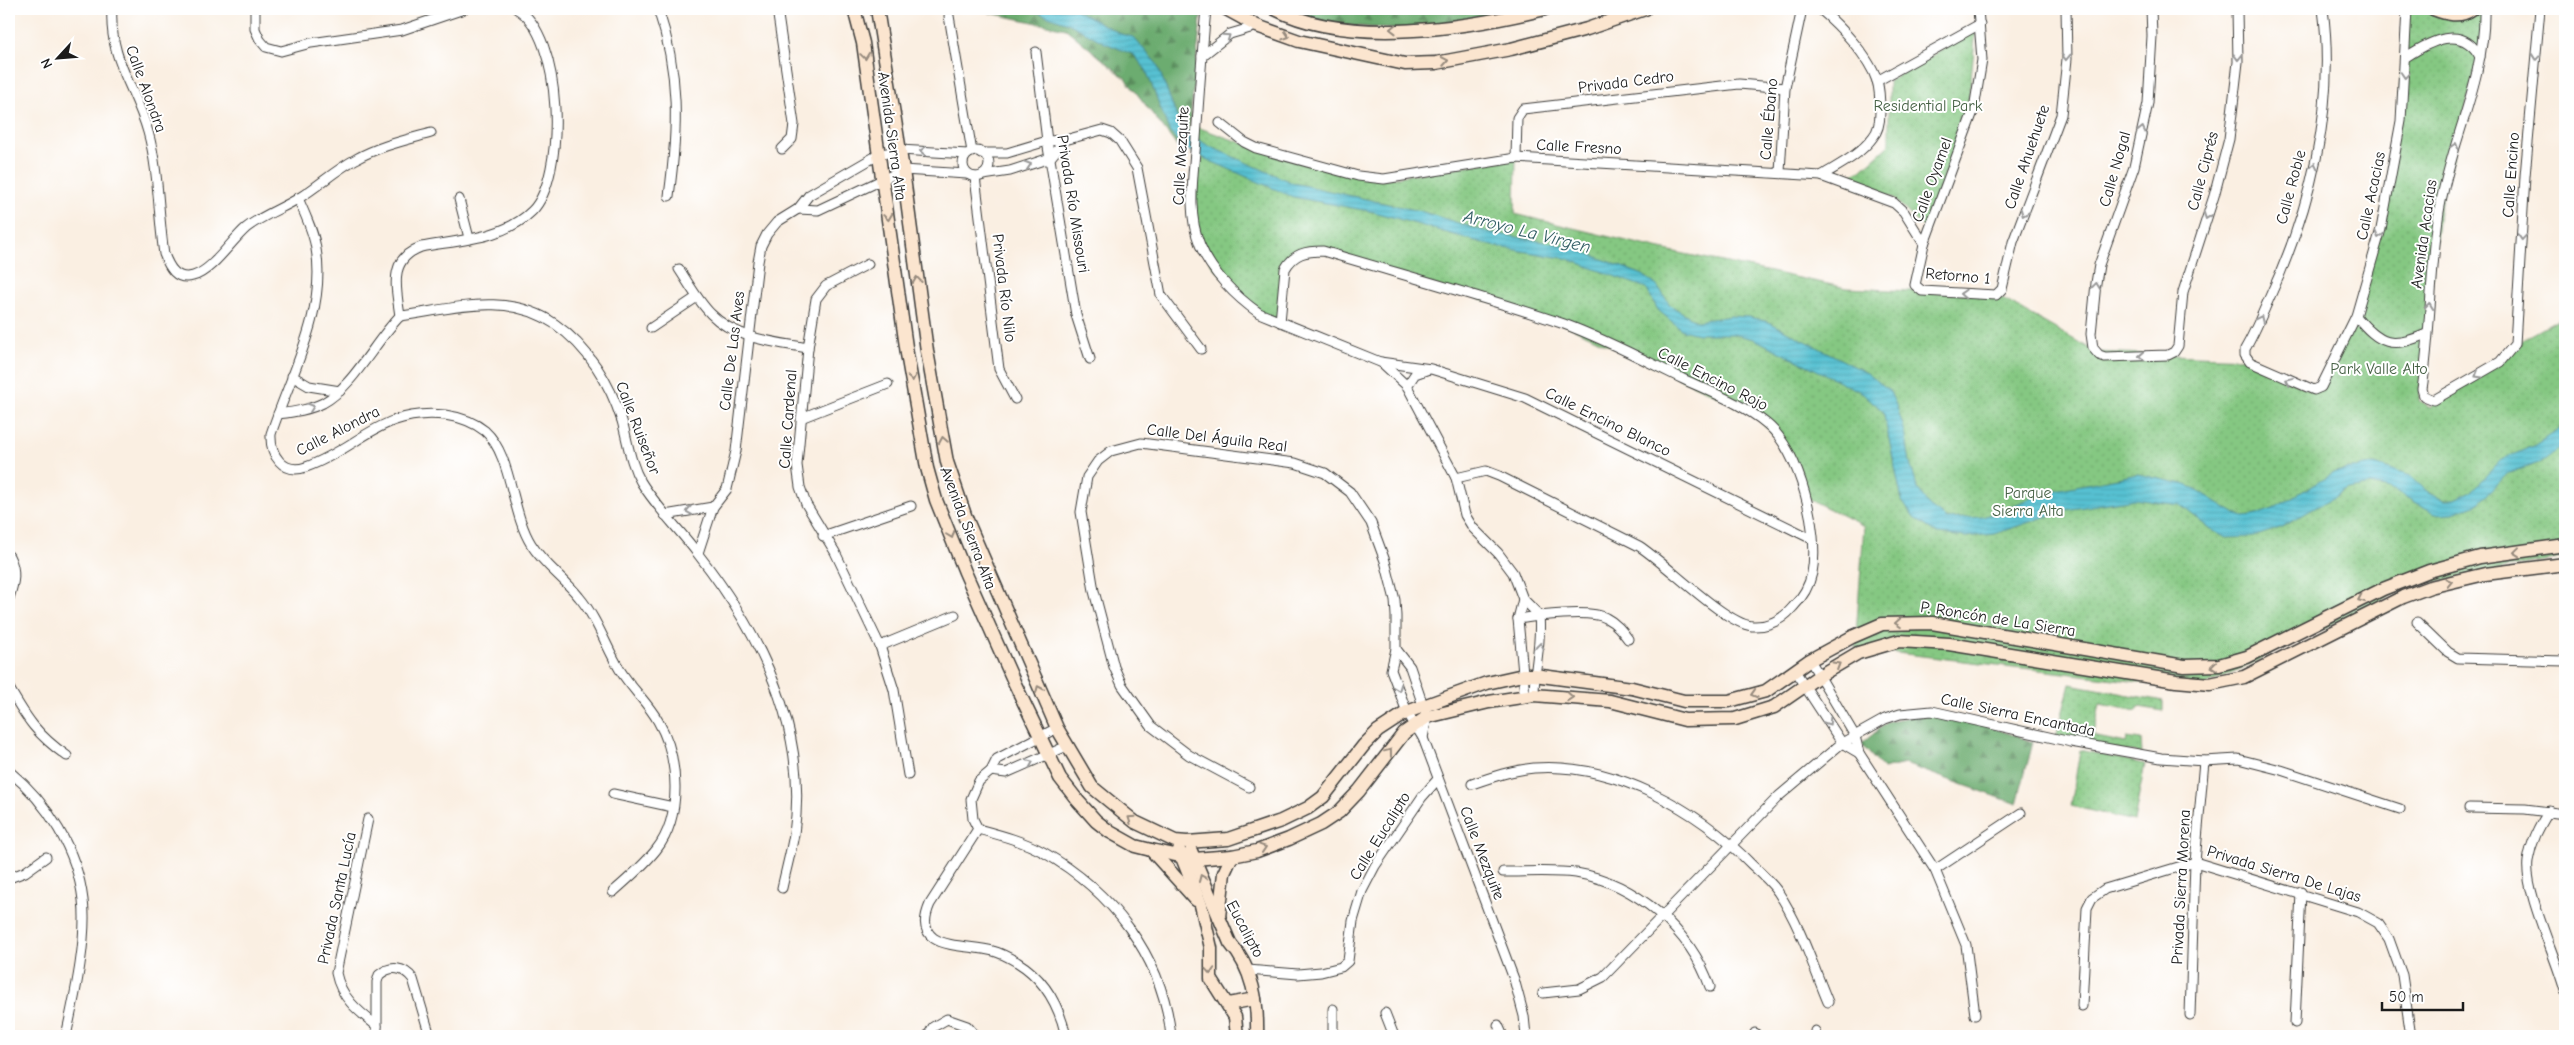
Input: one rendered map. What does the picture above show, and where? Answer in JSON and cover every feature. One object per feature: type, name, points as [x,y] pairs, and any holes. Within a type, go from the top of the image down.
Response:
[{"type":"street","name":"Calle Alondra","points":[[112,9],[111,26],[114,48],[122,70],[139,103],[148,134],[154,160],[164,254],[174,273],[181,277],[198,275],[247,227],[298,198],[313,236],[318,270],[312,318],[271,434],[273,454],[279,463],[294,469],[314,464],[383,424],[413,414],[454,416],[484,430],[500,452],[522,527],[530,543],[540,557],[581,599],[620,670],[658,721],[674,766],[676,787],[673,807],[665,836],[657,850],[613,892]]},
{"type":"street","points":[[255,9],[255,29],[260,40],[266,46],[281,51],[328,40],[402,30],[464,9]]},
{"type":"street","points":[[278,414],[305,410],[323,403],[340,391],[386,330],[400,316],[397,271],[403,258],[410,251],[422,247],[494,234],[523,220],[543,196],[548,180],[556,134],[556,101],[546,50],[530,20],[517,9]]},
{"type":"street","points":[[658,9],[666,33],[676,87],[674,160],[669,196]]},
{"type":"street","points":[[777,9],[794,124],[792,139],[782,149]]},
{"type":"street","name":"Avenida Sierra Alta","points":[[854,9],[863,43],[878,155],[927,468],[936,500],[965,572],[1060,778],[1096,821],[1135,846],[1187,857]]},
{"type":"street","name":"Avenida Sierra Alta","points":[[877,9],[903,170],[927,351],[947,462],[973,535],[1057,728],[1092,787],[1108,803],[1135,822],[1181,841]]},
{"type":"street","name":"Calle Mezquite","points":[[1206,9],[1192,195],[1195,227],[1200,245],[1212,266],[1246,304],[1259,313],[1380,362]]},
{"type":"street","points":[[1226,9],[1257,26],[1299,40],[1405,64],[1436,63],[1511,49],[1587,29],[1645,9]]},
{"type":"street","points":[[1275,9],[1305,21],[1324,25],[1349,29],[1384,30],[1444,27],[1490,22],[1545,9]]},
{"type":"street","name":"Calle Ébano","points":[[1780,172],[1785,88],[1802,9]]},
{"type":"street","points":[[1820,9],[1840,26],[1856,45],[1877,81],[1880,103],[1879,126],[1874,137],[1846,161],[1821,176]]},
{"type":"street","name":"Calle Oyamel","points":[[1924,244],[1974,109],[1982,60],[1978,9]]},
{"type":"street","name":"Calle Ahuehuete","points":[[2004,283],[2013,242],[2061,115],[2066,59],[2066,9]]},
{"type":"street","name":"Calle Nogal","points":[[2151,9],[2152,36],[2148,103],[2134,167],[2099,265],[2091,334],[2094,348],[2099,355],[2105,357],[2171,354],[2176,349],[2178,337]]},
{"type":"street","name":"Calle Ciprés","points":[[2178,337],[2183,292],[2214,196],[2229,139],[2238,62],[2237,9]]},
{"type":"street","name":"Calle Roble","points":[[2323,9],[2326,33],[2326,84],[2315,166],[2285,264],[2245,349],[2245,354],[2250,362],[2309,390],[2319,389],[2325,380]]},
{"type":"street","name":"Calle Acacias","points":[[2325,380],[2356,316],[2381,229],[2392,178],[2401,121],[2408,9]]},
{"type":"street","points":[[2433,9],[2453,15],[2468,12],[2472,9]]},
{"type":"street","name":"Avenida Acacias","points":[[2422,389],[2439,211],[2480,57],[2485,32],[2484,9]]},
{"type":"street","name":"Calle Encino","points":[[2422,389],[2426,399],[2434,400],[2500,362],[2515,344],[2526,176],[2540,9]]},
{"type":"street","points":[[949,16],[974,153],[988,163],[975,175]]},
{"type":"street","points":[[1877,81],[1980,24]]},
{"type":"street","points":[[1202,56],[1230,34],[1257,26]]},
{"type":"street","points":[[2406,57],[2441,38],[2456,38],[2475,48],[2480,57]]},
{"type":"street","name":"Privada Río Missouri","points":[[1036,52],[1047,141],[1076,315],[1090,359]]},
{"type":"street","name":"Privada Cedro","points":[[1516,158],[1517,118],[1523,109],[1738,84],[1785,88]]},
{"type":"street","name":"Calle Fresno","points":[[1220,124],[1244,142],[1256,148],[1358,176],[1375,178],[1413,176],[1516,158],[1780,172],[1821,176],[1894,203],[1904,212],[1924,244]]},
{"type":"street","name":"Calle De Las Aves","points":[[698,553],[713,507],[727,489],[736,451],[748,336],[761,246],[767,234],[778,222],[798,209],[809,195],[878,155],[900,150],[1007,153],[1047,141],[1065,140],[1102,130],[1111,133],[1129,153],[1137,168],[1161,295],[1201,349]]},
{"type":"street","points":[[298,198],[357,158],[381,148],[431,133]]},
{"type":"street","points":[[798,209],[818,210],[882,178],[903,170],[975,175],[1010,171],[1050,158],[1065,140]]},
{"type":"street","points":[[974,153],[963,161],[975,175]]},
{"type":"street","name":"Privada Río Nilo","points":[[975,175],[999,369],[1015,399]]},
{"type":"street","points":[[833,182],[841,198]]},
{"type":"street","points":[[459,199],[469,238]]},
{"type":"street","name":"Retorno 1","points":[[1924,244],[1915,285],[1919,290],[1996,295],[2002,290],[2004,283]]},
{"type":"street","name":"Calle Encino Rojo","points":[[1280,322],[1285,269],[1289,263],[1305,251],[1323,251],[1566,325],[1743,408],[1769,425],[1785,446],[1801,479],[1807,498],[1812,538],[1812,573],[1803,596],[1778,621],[1750,626],[1734,621],[1639,546],[1486,471],[1456,478]]},
{"type":"street","name":"Calle Cardenal","points":[[868,264],[826,286],[816,299],[808,348],[797,466],[800,487],[823,536],[835,552],[880,646],[894,690],[908,775]]},
{"type":"street","points":[[679,269],[711,315],[748,336],[808,348]]},
{"type":"street","points":[[651,328],[697,297]]},
{"type":"street","name":"Calle Ruiseñor","points":[[400,316],[491,304],[514,305],[554,323],[584,350],[600,372],[613,397],[622,422],[631,460],[641,482],[665,515],[698,553],[740,611],[768,663],[784,711],[794,755],[796,797],[794,834],[782,888]]},
{"type":"street","points":[[2356,316],[2380,340],[2395,344],[2410,341],[2426,334]]},
{"type":"street","points":[[1380,362],[1407,386],[1456,478],[1465,515],[1513,573],[1523,599],[1539,615],[1541,646],[1528,675]]},
{"type":"street","name":"Calle Encino Blanco","points":[[1380,362],[1431,369],[1543,406],[1812,538]]},
{"type":"street","points":[[1407,386],[1416,374],[1431,369]]},
{"type":"street","points":[[292,376],[309,386],[340,391]]},
{"type":"street","points":[[801,418],[888,384]]},
{"type":"street","name":"Calle Del Águila Real","points":[[1249,787],[1188,755],[1151,726],[1122,686],[1114,667],[1094,591],[1081,512],[1087,477],[1098,461],[1111,451],[1142,443],[1168,445],[1295,462],[1325,473],[1338,481],[1355,499],[1371,523],[1385,561],[1395,600],[1396,649],[1392,670],[1407,712]]},
{"type":"street","points":[[927,468],[947,462]]},
{"type":"street","points":[[823,536],[911,506]]},
{"type":"street","points":[[665,515],[713,507]]},
{"type":"street","name":"P. Roncón de La Sierra","points":[[1181,841],[1228,839],[1280,821],[1308,808],[1323,796],[1378,731],[1407,712],[1487,683],[1528,675],[1632,688],[1684,701],[1729,700],[1759,693],[1810,660],[1852,637],[1882,624],[1902,622],[1932,623],[2170,664],[2219,665],[2247,657],[2413,576],[2480,557],[2565,546]]},
{"type":"street","points":[[9,556],[15,570],[14,585],[9,598]]},
{"type":"street","name":"P. Roncón de La Sierra","points":[[1187,857],[1232,856],[1257,850],[1289,839],[1321,824],[1338,812],[1359,791],[1404,732],[1414,725],[1428,718],[1529,695],[1610,700],[1685,720],[1715,720],[1756,714],[1774,707],[1805,688],[1819,676],[1858,653],[1899,641],[1949,644],[2176,681],[2210,684],[2244,677],[2403,597],[2430,587],[2485,574],[2565,564]]},
{"type":"street","points":[[1523,599],[1518,619],[1528,675],[1529,695]]},
{"type":"street","points":[[1518,619],[1539,615],[1593,614],[1615,623],[1628,639]]},
{"type":"street","points":[[880,646],[955,615]]},
{"type":"street","points":[[2417,622],[2435,641],[2458,658],[2565,661]]},
{"type":"street","points":[[2295,632],[2304,648]]},
{"type":"street","points":[[1396,649],[1410,667],[1428,718],[1423,738]]},
{"type":"street","points":[[1810,660],[1855,736],[1859,753],[1935,870],[1966,945],[1976,1015]]},
{"type":"street","points":[[1795,671],[1842,743],[1859,753]]},
{"type":"street","points":[[9,688],[30,724],[45,741],[67,756]]},
{"type":"street","name":"Calle Sierra Encantada","points":[[1543,993],[1579,989],[1594,983],[1663,916],[1779,796],[1842,743],[1892,717],[1919,711],[1932,712],[2116,751],[2161,758],[2204,761],[2238,759],[2400,809]]},
{"type":"street","name":"Calle Mezquite","points":[[1407,712],[1423,738],[1514,979],[1524,1016],[1526,1036]]},
{"type":"street","points":[[1057,728],[998,759],[992,771],[979,781],[971,799],[973,819],[978,829],[1042,852],[1075,873],[1114,906],[1142,946],[1159,982],[1166,1003],[1171,1036]]},
{"type":"street","points":[[992,771],[1006,773],[1067,746]]},
{"type":"street","name":"Privada Sierra Morena","points":[[2190,1015],[2195,862],[2204,761]]},
{"type":"street","points":[[1472,784],[1502,773],[1535,768],[1578,771],[1632,784],[1689,811],[1732,844],[1778,892],[1828,1002]]},
{"type":"street","points":[[9,771],[22,782],[63,835],[79,879],[84,902],[82,940],[66,1036]]},
{"type":"street","name":"Calle Eucalipto","points":[[1248,970],[1298,974],[1321,972],[1341,967],[1348,961],[1353,921],[1362,891],[1380,858],[1422,797],[1438,779]]},
{"type":"street","points":[[613,794],[673,807]]},
{"type":"street","points":[[2469,808],[2549,811],[2565,814]]},
{"type":"street","points":[[2549,811],[2531,846],[2528,871],[2543,926],[2563,974],[2565,992]]},
{"type":"street","points":[[1935,870],[2021,813]]},
{"type":"street","name":"Privada Santa Lucía","points":[[368,819],[336,973],[344,995],[352,1006],[377,1026]]},
{"type":"street","points":[[978,829],[930,904],[925,915],[925,926],[930,935],[943,944],[993,951],[1017,962],[1034,975],[1053,997],[1062,1016],[1066,1036]]},
{"type":"street","name":"Eucalipto","points":[[1181,841],[1201,905],[1211,948],[1211,979],[1216,990],[1228,1004],[1235,1017],[1237,1036]]},
{"type":"street","points":[[1151,850],[1201,905]]},
{"type":"street","points":[[1219,920],[1224,873],[1232,856]]},
{"type":"street","name":"Eucalipto","points":[[1187,857],[1230,943],[1241,955],[1248,970],[1255,999],[1257,1036]]},
{"type":"street","points":[[9,878],[25,872],[46,858]]},
{"type":"street","name":"Privada Sierra De Lajas","points":[[2082,1006],[2087,908],[2092,898],[2105,889],[2195,862],[2301,892],[2358,912],[2378,923],[2389,939],[2402,975],[2410,1030]]},
{"type":"street","points":[[1503,872],[1576,874],[1600,880],[1630,894],[1663,916],[1694,951],[1702,965],[1710,988]]},
{"type":"street","points":[[2294,1022],[2301,892]]},
{"type":"street","points":[[1211,948],[1230,943]]},
{"type":"street","points":[[377,1036],[377,982],[380,974],[385,970],[401,969],[408,973],[412,979],[430,1036]]},
{"type":"street","points":[[1228,1004],[1255,999]]},
{"type":"street","points":[[1333,1009],[1333,1036]]},
{"type":"street","points":[[1385,1013],[1394,1036]]},
{"type":"street","points":[[928,1036],[933,1027],[948,1019],[967,1026],[976,1036]]},
{"type":"street","points":[[1498,1025],[1503,1036]]},
{"type":"green space","points":[[985,9],[1202,9],[1186,158],[1125,78],[1066,29],[990,13]]},
{"type":"green space","points":[[1272,9],[1541,9],[1404,30],[1314,23]]},
{"type":"green space","name":"Parque Sierra Alta","points":[[2407,9],[2485,9],[2486,28],[2439,211],[2419,401],[2431,407],[2515,344],[2565,316],[2565,557],[2411,586],[2198,689],[1855,648],[1864,526],[1807,498],[1785,446],[1752,412],[1566,325],[1323,251],[1305,251],[1285,269],[1280,322],[1259,313],[1212,266],[1195,227],[1197,127],[1256,148],[1384,179],[1516,158],[1515,214],[1656,248],[1847,288],[1996,295],[2096,352],[2247,358],[2309,390],[2325,380],[2356,316],[2392,178]]},
{"type":"green space","name":"Residential Park","points":[[1976,30],[1967,115],[1925,229],[1893,198],[1847,177],[1861,170],[1889,145],[1889,81]]},
{"type":"green space","points":[[2070,684],[2163,701],[2163,711],[2139,707],[2137,711],[2100,704],[2094,733],[2097,737],[2126,743],[2127,738],[2141,740],[2142,754],[2056,738]]},
{"type":"green space","points":[[1924,714],[1988,726],[2033,742],[2017,804],[1905,764],[1883,769],[1861,744],[1889,721]]},
{"type":"green space","points":[[2080,750],[2145,764],[2134,821],[2071,806]]},
{"type":"water","points":[[1028,9],[1074,9],[1121,34],[1133,37],[1157,64],[1182,130],[1211,147],[1293,183],[1420,211],[1487,232],[1569,246],[1643,275],[1657,286],[1671,306],[1697,321],[1731,316],[1749,317],[1769,322],[1867,373],[1889,390],[1905,432],[1910,462],[1917,487],[1929,506],[1947,519],[1983,517],[2050,491],[2138,474],[2183,484],[2196,489],[2236,514],[2244,517],[2253,516],[2273,509],[2335,472],[2375,464],[2410,476],[2428,492],[2444,499],[2454,499],[2469,493],[2501,460],[2535,445],[2565,425],[2565,445],[2540,463],[2507,474],[2478,504],[2453,513],[2434,514],[2394,490],[2370,485],[2348,489],[2280,528],[2253,537],[2226,538],[2215,532],[2180,505],[2134,499],[2066,510],[1994,534],[1966,537],[1938,534],[1914,518],[1902,501],[1883,411],[1863,393],[1754,339],[1732,334],[1698,334],[1682,330],[1658,310],[1646,288],[1568,259],[1493,246],[1374,212],[1293,197],[1208,160],[1189,151],[1170,133],[1146,70],[1134,55],[1105,43],[1068,23]]},
{"type":"water label","name":"Arroyo La Virgen","points":[[1527,232]]},
{"type":"park label","name":"Park Valle Alto","points":[[2379,369]]}]
